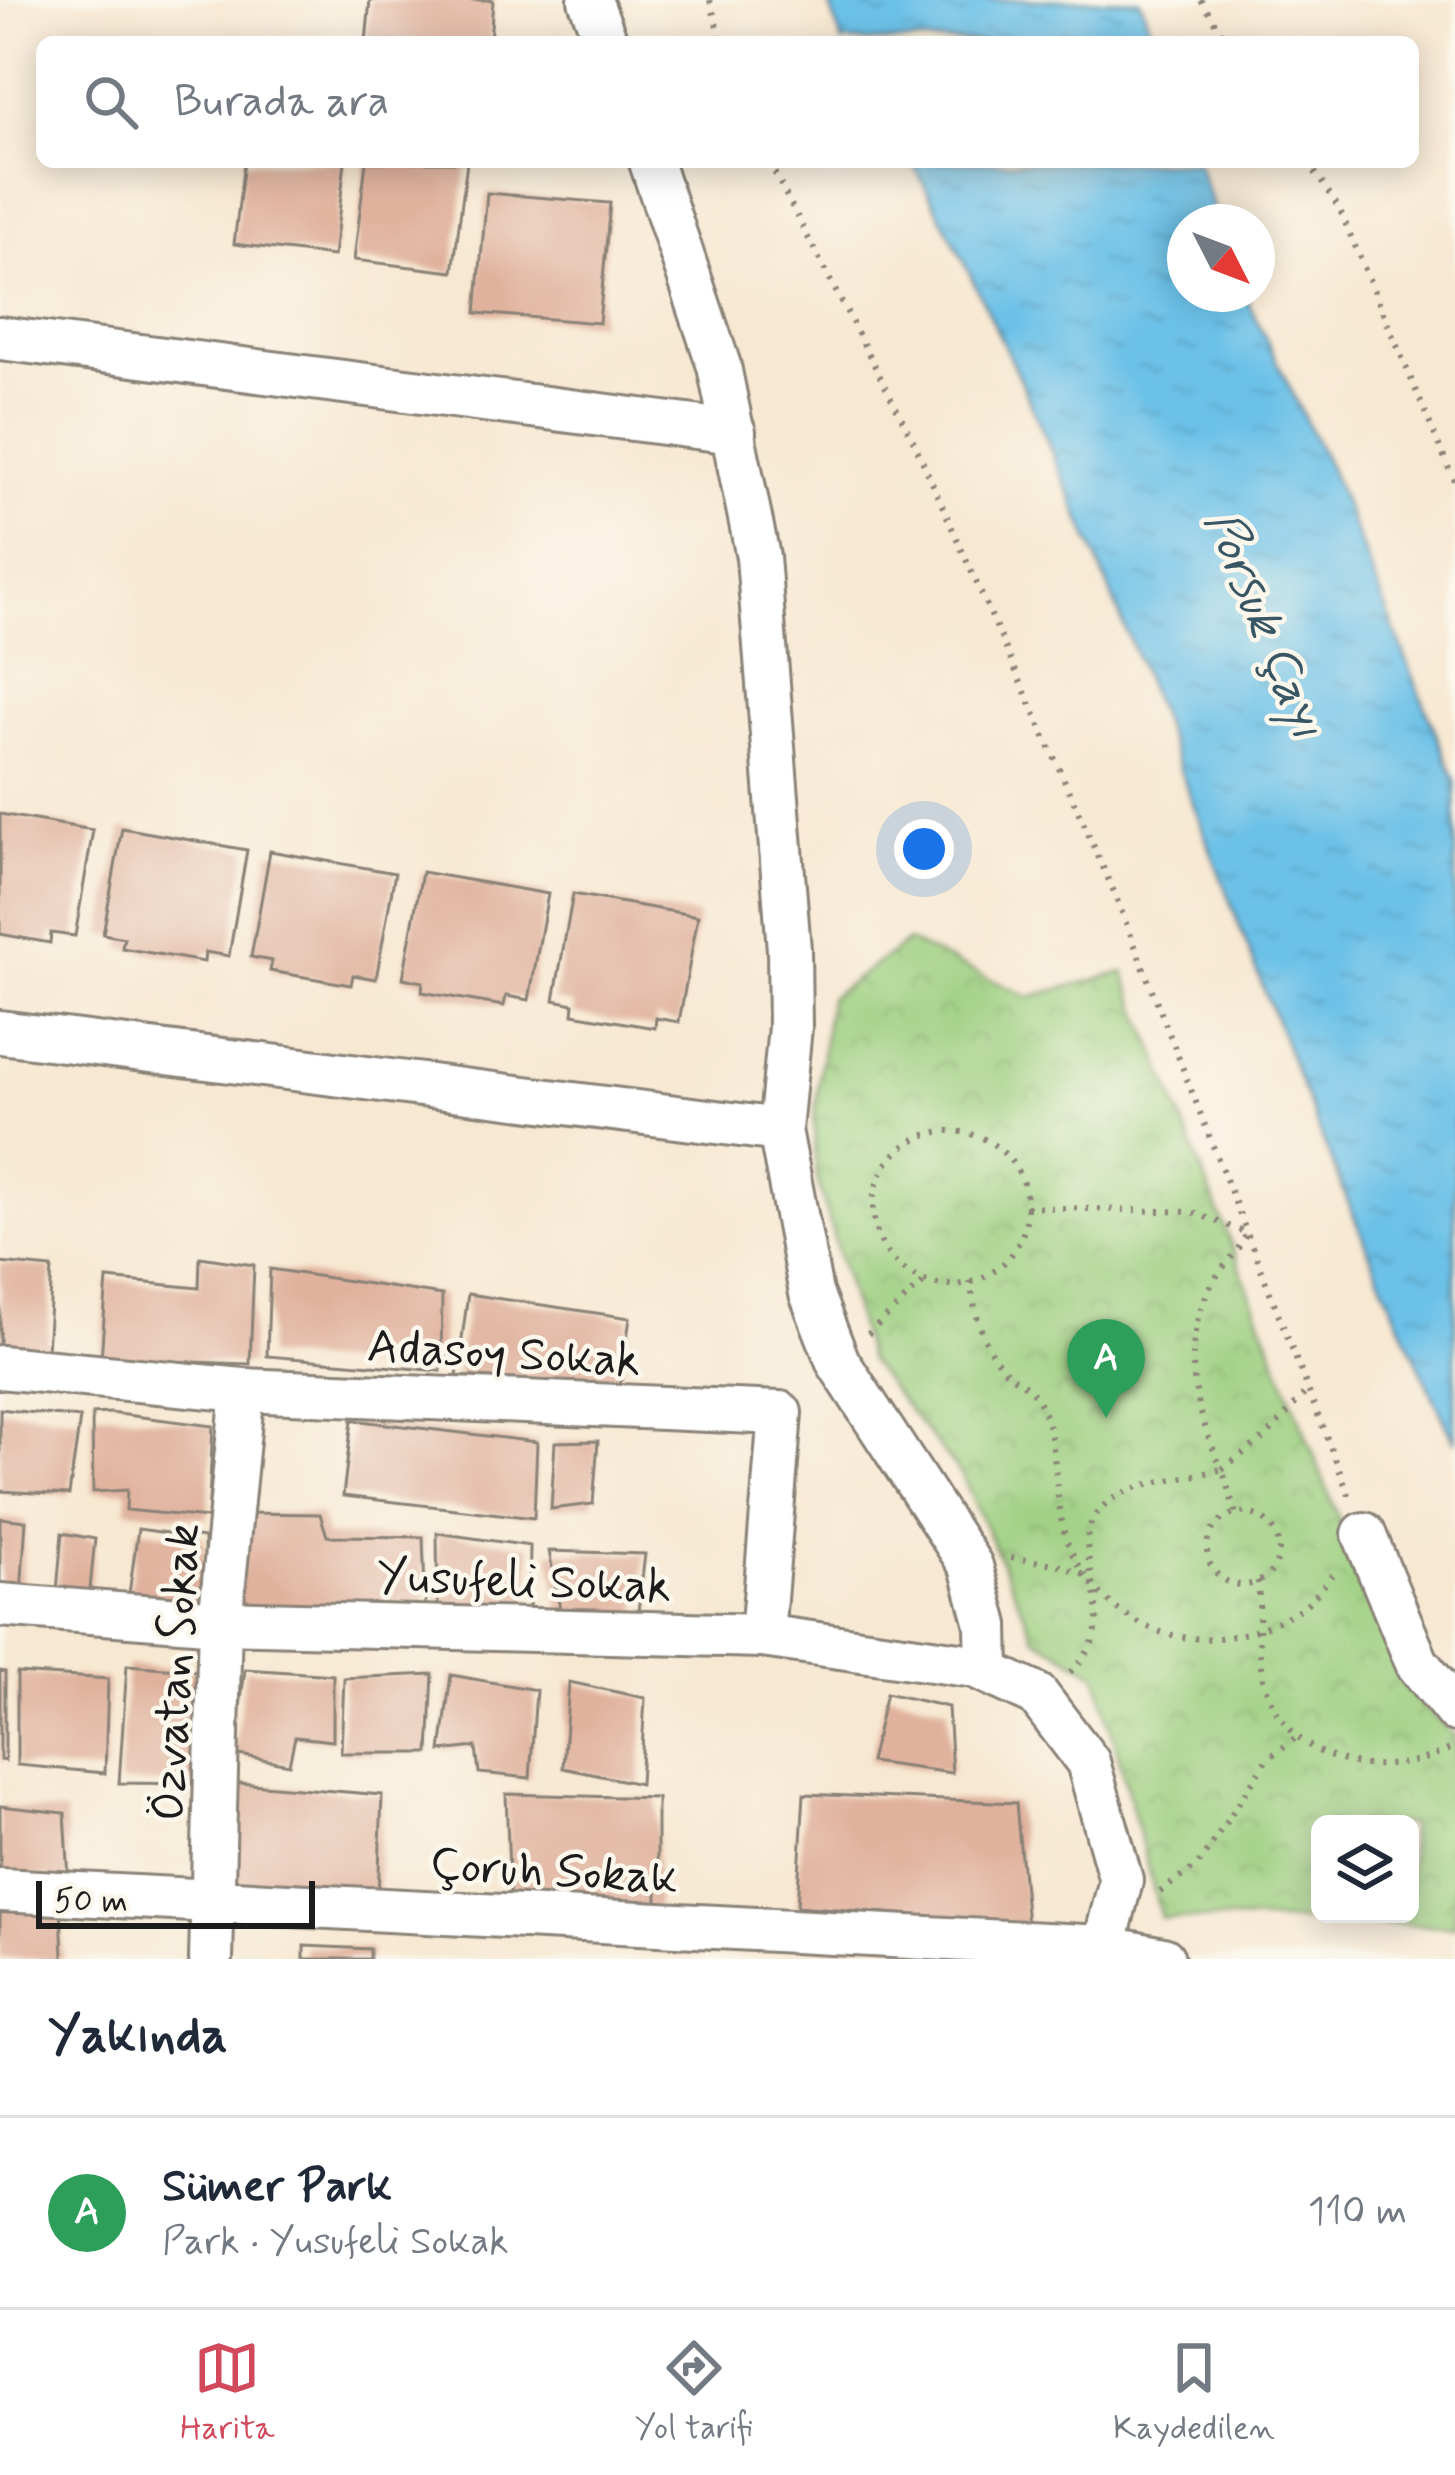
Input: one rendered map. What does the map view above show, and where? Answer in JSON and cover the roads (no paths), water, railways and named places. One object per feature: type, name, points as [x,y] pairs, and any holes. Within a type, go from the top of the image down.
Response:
[{"type":"street","points":[[590,0],[604,36]]},
{"type":"street","points":[[653,168],[719,366],[767,638],[789,950],[790,1027],[780,1130],[823,1329],[838,1362],[971,1566],[987,1625],[988,1672]]},
{"type":"street","points":[[0,338],[734,432]]},
{"type":"street","points":[[0,1032],[780,1130]]},
{"type":"street","name":"Adasoy Sokak","points":[[0,1366],[243,1390],[780,1413],[762,1636]]},
{"type":"street","name":"Özvatan Sokak","points":[[211,1959],[220,1622],[243,1390]]},
{"type":"street","points":[[1364,1534],[1417,1663],[1455,1709]]},
{"type":"street","name":"Yusufeli Sokak","points":[[0,1605],[220,1622],[762,1636],[988,1672],[1037,1695],[1088,1762],[1121,1880],[1105,1953]]},
{"type":"street","name":"Çoruh Sokak","points":[[0,1890],[1163,1959]]},
{"type":"water","points":[[828,0],[1140,0],[1154,36],[840,36]]},
{"type":"water","name":"Porsuk Çayı","points":[[915,168],[1199,168],[1212,204],[1167,204],[1167,312],[1253,312],[1334,478],[1455,781],[1455,1442],[1316,1123],[1062,475],[991,317]]},
{"type":"place","name":"Sümer Park","points":[[1106,1418]]}]
